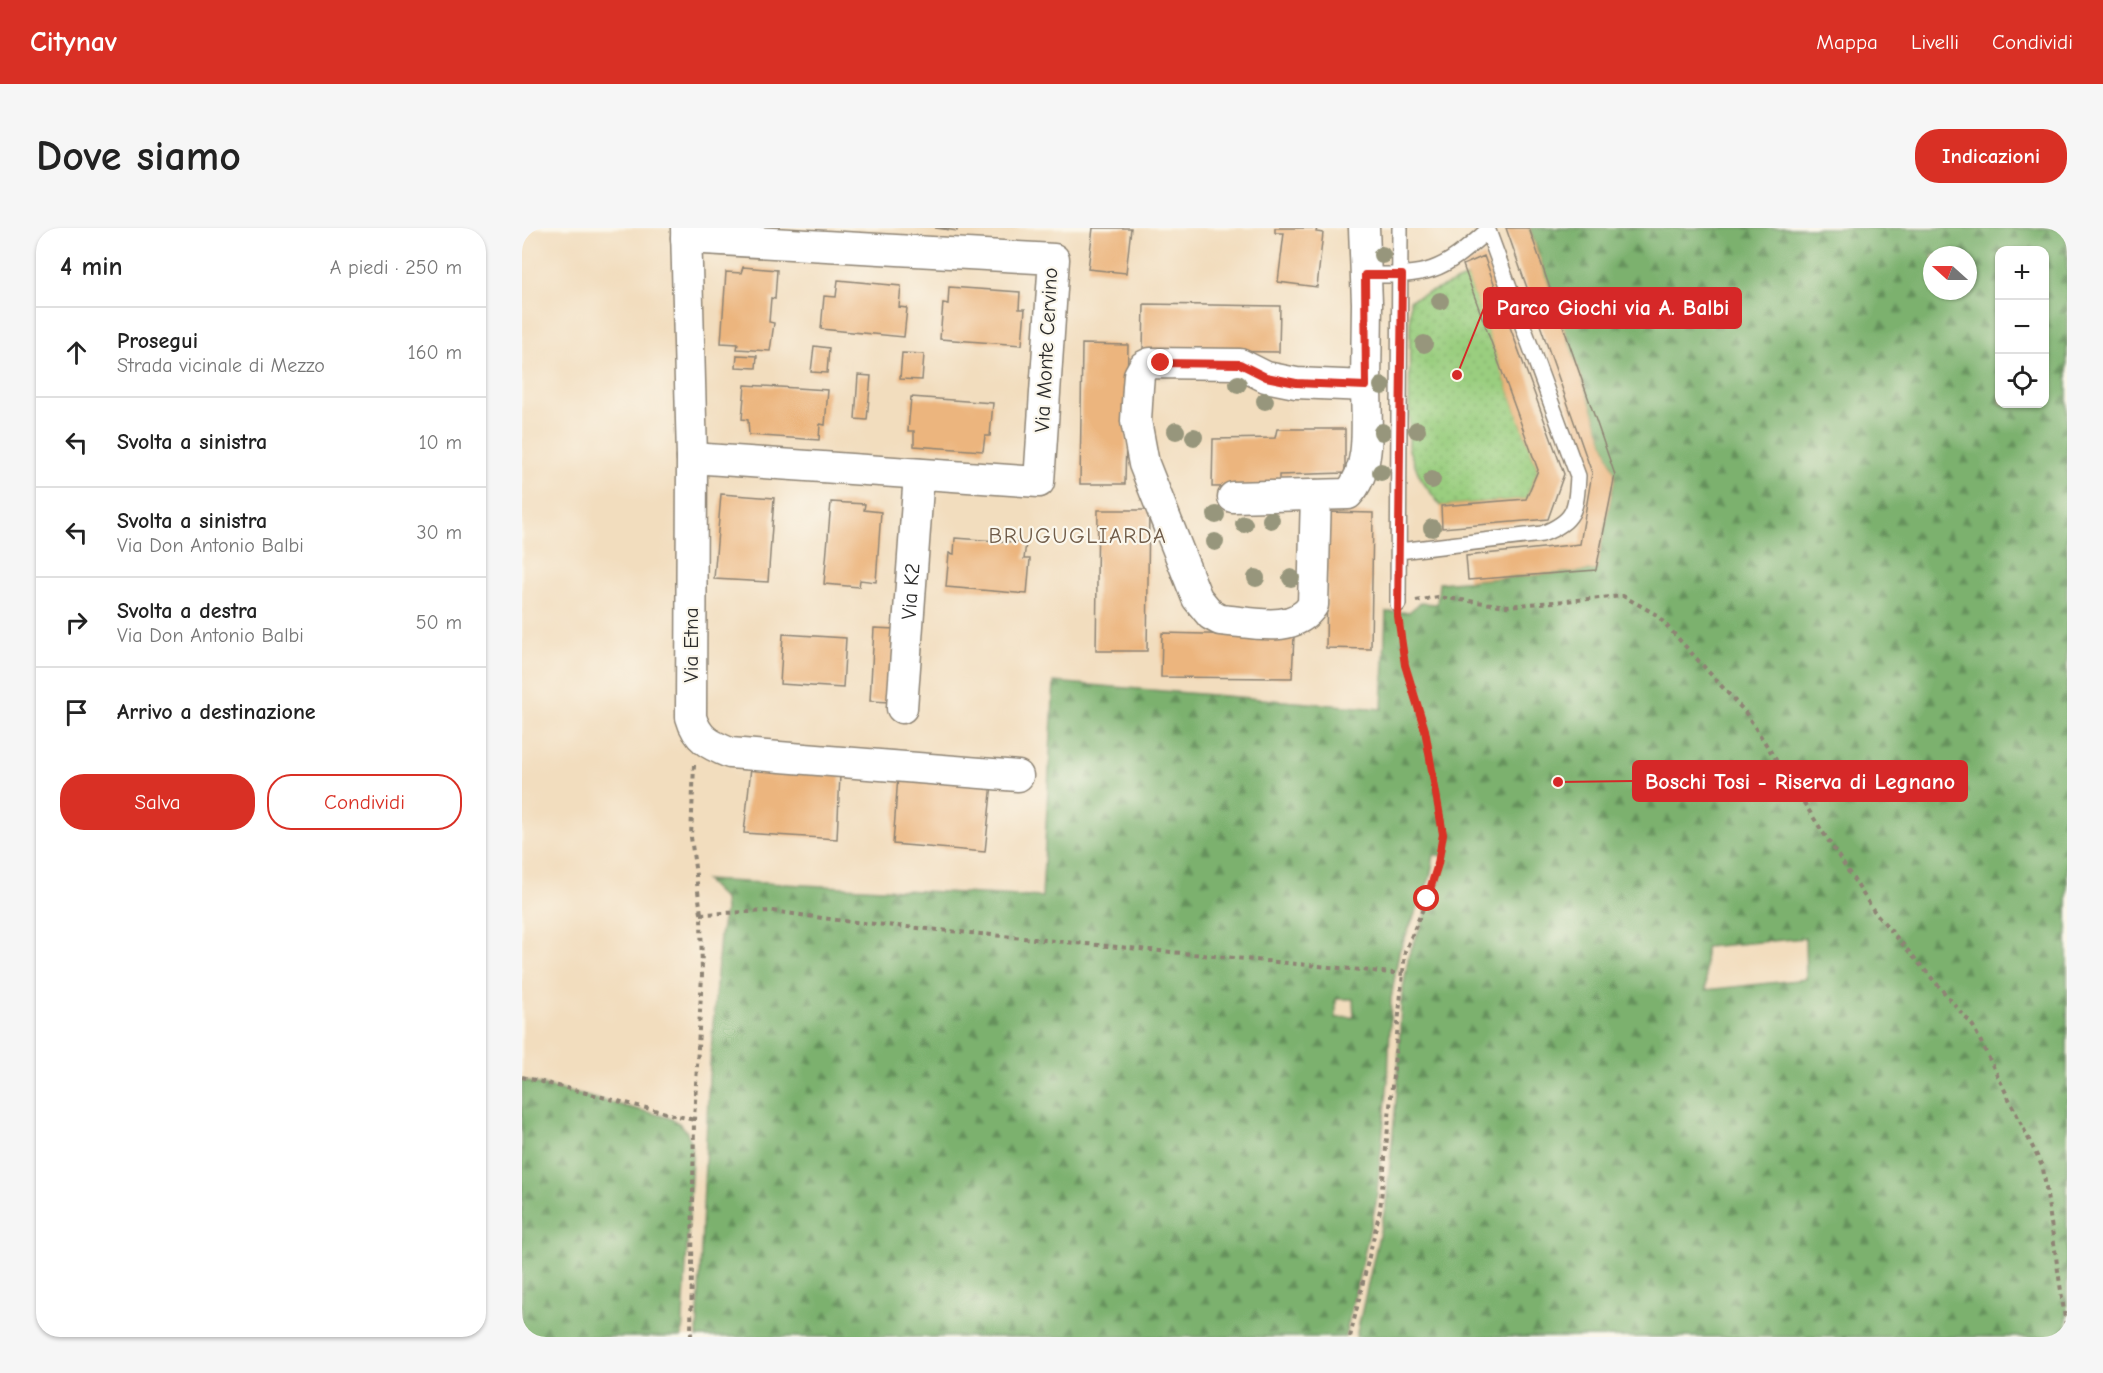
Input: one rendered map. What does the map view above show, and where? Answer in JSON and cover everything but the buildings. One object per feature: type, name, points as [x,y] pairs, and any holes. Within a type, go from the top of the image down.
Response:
[{"type":"street","points":[[1233,497],[1347,494],[1356,486],[1363,468],[1366,386],[1364,228]]},
{"type":"street","name":"Via Etna","points":[[686,233],[692,458],[691,717],[695,731]]},
{"type":"street","name":"Via Monte Cervino","points":[[686,233],[1054,259],[1039,483],[919,474]]},
{"type":"street","points":[[1316,495],[1313,605],[1306,617],[1288,624],[1220,620],[1211,615],[1197,598],[1144,464],[1136,421],[1139,375],[1144,366],[1150,363],[1240,364],[1266,377],[1296,383],[1366,386]]},
{"type":"street","points":[[692,458],[919,474]]},
{"type":"street","name":"Via K2","points":[[903,708],[919,474]]},
{"type":"street","points":[[695,731],[708,745],[730,753],[1018,776]]},
{"type":"lane","points":[[1398,604],[1402,275],[1400,228]]},
{"type":"lane","points":[[1365,275],[1426,273],[1443,266],[1487,229],[1578,476],[1577,502],[1570,518],[1560,527],[1542,534],[1399,551]]},
{"type":"path","points":[[1350,1337],[1380,1210],[1405,952],[1427,899],[1438,864],[1443,834],[1425,730],[1405,665],[1398,604],[1438,597],[1508,606],[1623,596],[1657,615],[1745,712],[1874,911],[1973,1026],[2043,1168],[2067,1332]]},
{"type":"path","points":[[692,1337],[694,1120],[701,997],[701,914],[691,837],[695,731]]},
{"type":"path","points":[[701,914],[772,911],[844,921],[1402,974]]},
{"type":"path","points":[[522,1077],[694,1120]]},
{"type":"green space","points":[[1529,228],[2067,228],[2067,1337],[1356,1337],[1386,1204],[1398,1081],[1401,1000],[1409,954],[1440,880],[1444,856],[1434,855],[1430,878],[1399,952],[1391,999],[1388,1080],[1376,1203],[1345,1337],[697,1337],[709,1077],[720,936],[725,911],[724,899],[705,880],[1042,897],[1054,682],[1382,709],[1386,612],[1409,612],[1420,603],[1437,604],[1439,583],[1596,570],[1615,475]],"holes":[[[1805,938],[1806,979],[1706,990],[1705,947]],[[1336,999],[1353,999],[1354,1017],[1336,1018]]]},
{"type":"green space","points":[[1468,277],[1538,470],[1526,499],[1441,506],[1421,480],[1409,450],[1410,300]]},
{"type":"green space","points":[[522,1080],[667,1117],[680,1124],[687,1132],[691,1143],[692,1158],[682,1337],[522,1337]]},
{"type":"place","name":"Parco Giochi via A. Balbi","points":[[1457,375]]},
{"type":"place","name":"Boschi Tosi - Riserva di Legnano","points":[[1558,782]]},
{"type":"district","name":"BRUGUGLIARDA","points":[[1078,536]]},
{"type":"route","points":[[1161,363],[1240,364],[1266,377],[1296,383],[1345,387],[1366,386],[1365,275],[1402,275],[1398,616],[1405,665],[1425,730],[1443,834],[1438,864],[1427,899]]}]
